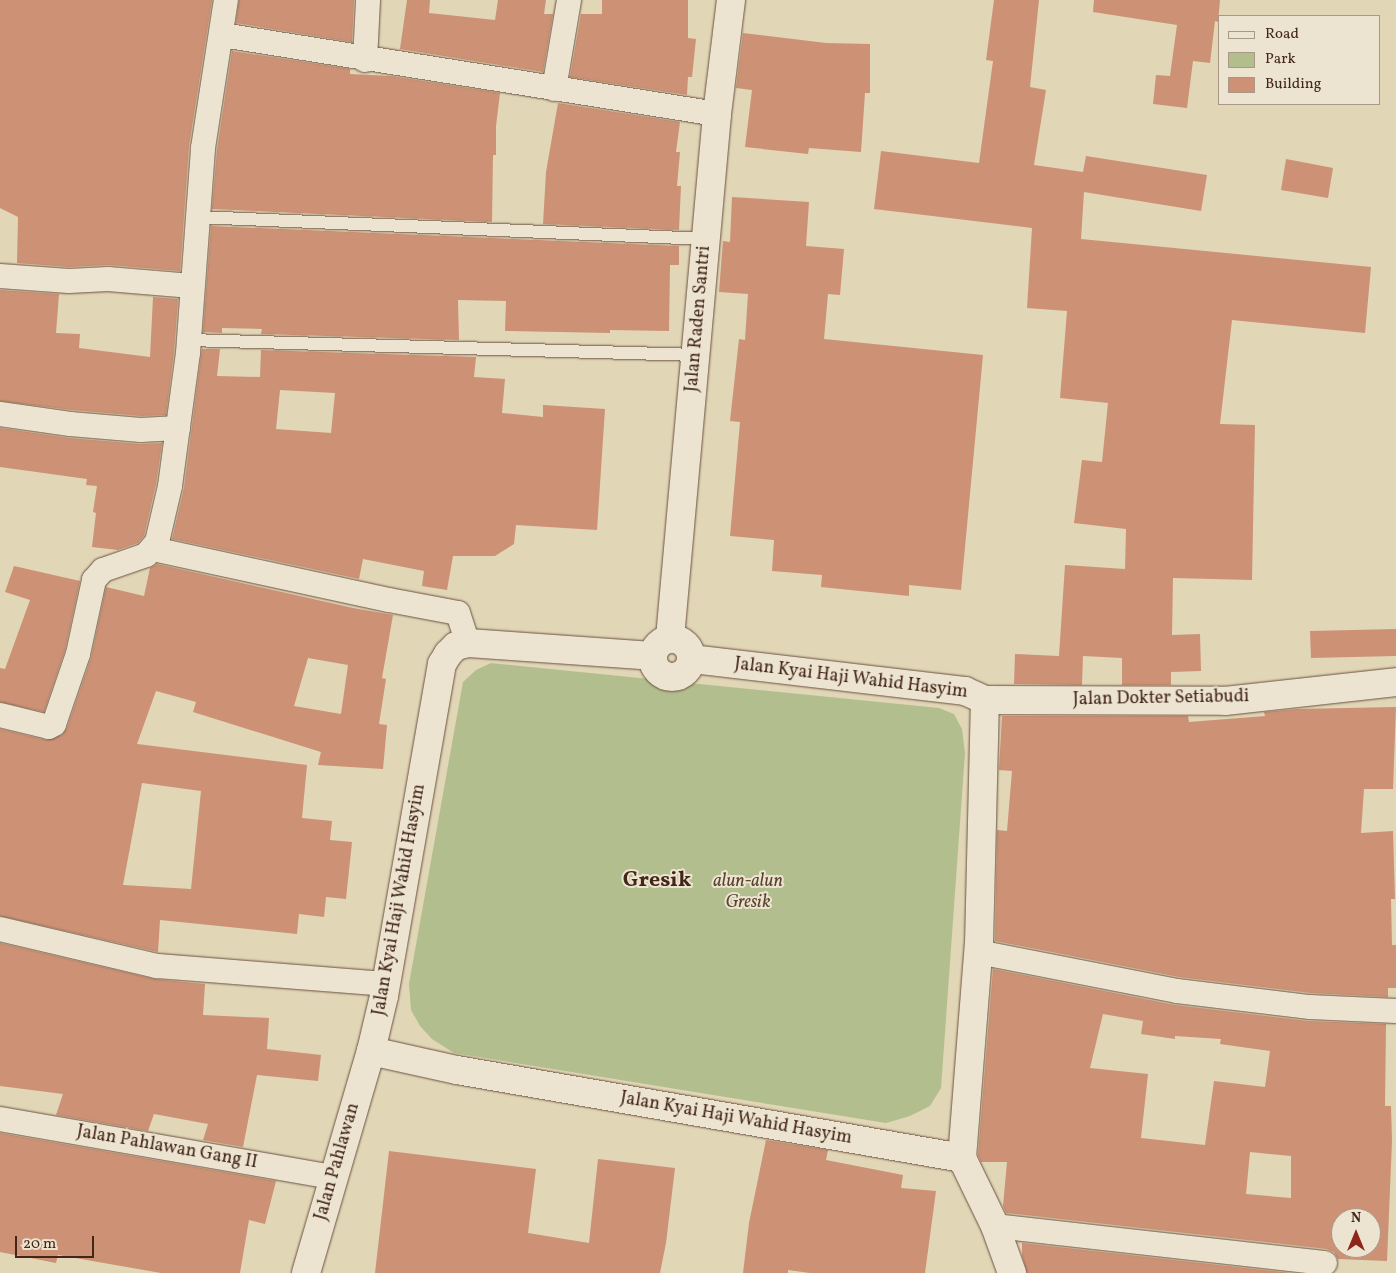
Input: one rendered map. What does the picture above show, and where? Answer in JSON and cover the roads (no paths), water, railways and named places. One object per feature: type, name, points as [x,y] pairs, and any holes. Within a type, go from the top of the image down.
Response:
[{"type":"street","points":[[0,716],[48,727],[54,724],[78,654],[94,580],[103,570],[146,555],[157,542],[170,486],[178,428],[189,340],[203,148],[226,0]]},
{"type":"street","points":[[365,60],[368,0]]},
{"type":"street","points":[[554,89],[569,0]]},
{"type":"street","name":"Jalan Raden Santri","points":[[661,647],[696,355],[718,114],[731,0]]},
{"type":"street","points":[[222,35],[365,60],[718,114]]},
{"type":"street","points":[[0,276],[69,281],[118,279],[192,286]]},
{"type":"street","points":[[0,414],[70,424],[132,429],[178,428]]},
{"type":"street","points":[[153,549],[458,613],[468,643],[661,647]]},
{"type":"street","name":"Jalan Kyai Haji Wahid Hasyim","points":[[468,643],[456,646],[442,664],[385,984],[371,1051],[457,1070],[962,1158],[978,952],[986,700],[965,690],[692,660],[691,651],[686,644],[661,647]]},
{"type":"street","name":"Jalan Dokter Setiabudi","points":[[986,700],[1225,701],[1396,682]]},
{"type":"street","points":[[0,929],[157,966],[385,984]]},
{"type":"street","points":[[978,952],[1177,991],[1310,1008],[1396,1011]]},
{"type":"street","name":"Jalan Pahlawan","points":[[306,1273],[371,1051]]},
{"type":"street","name":"Jalan Pahlawan Gang II","points":[[0,1119],[334,1177]]},
{"type":"street","points":[[962,1158],[995,1226],[1012,1273]]},
{"type":"street","points":[[995,1226],[1325,1263]]},
{"type":"lane","points":[[198,217],[706,239]]},
{"type":"lane","points":[[189,340],[696,355]]},
{"type":"district","name":"Gresik","points":[[657,881]]},
{"type":"park label","name":"alun-alun Gresik","points":[[748,893]]}]
